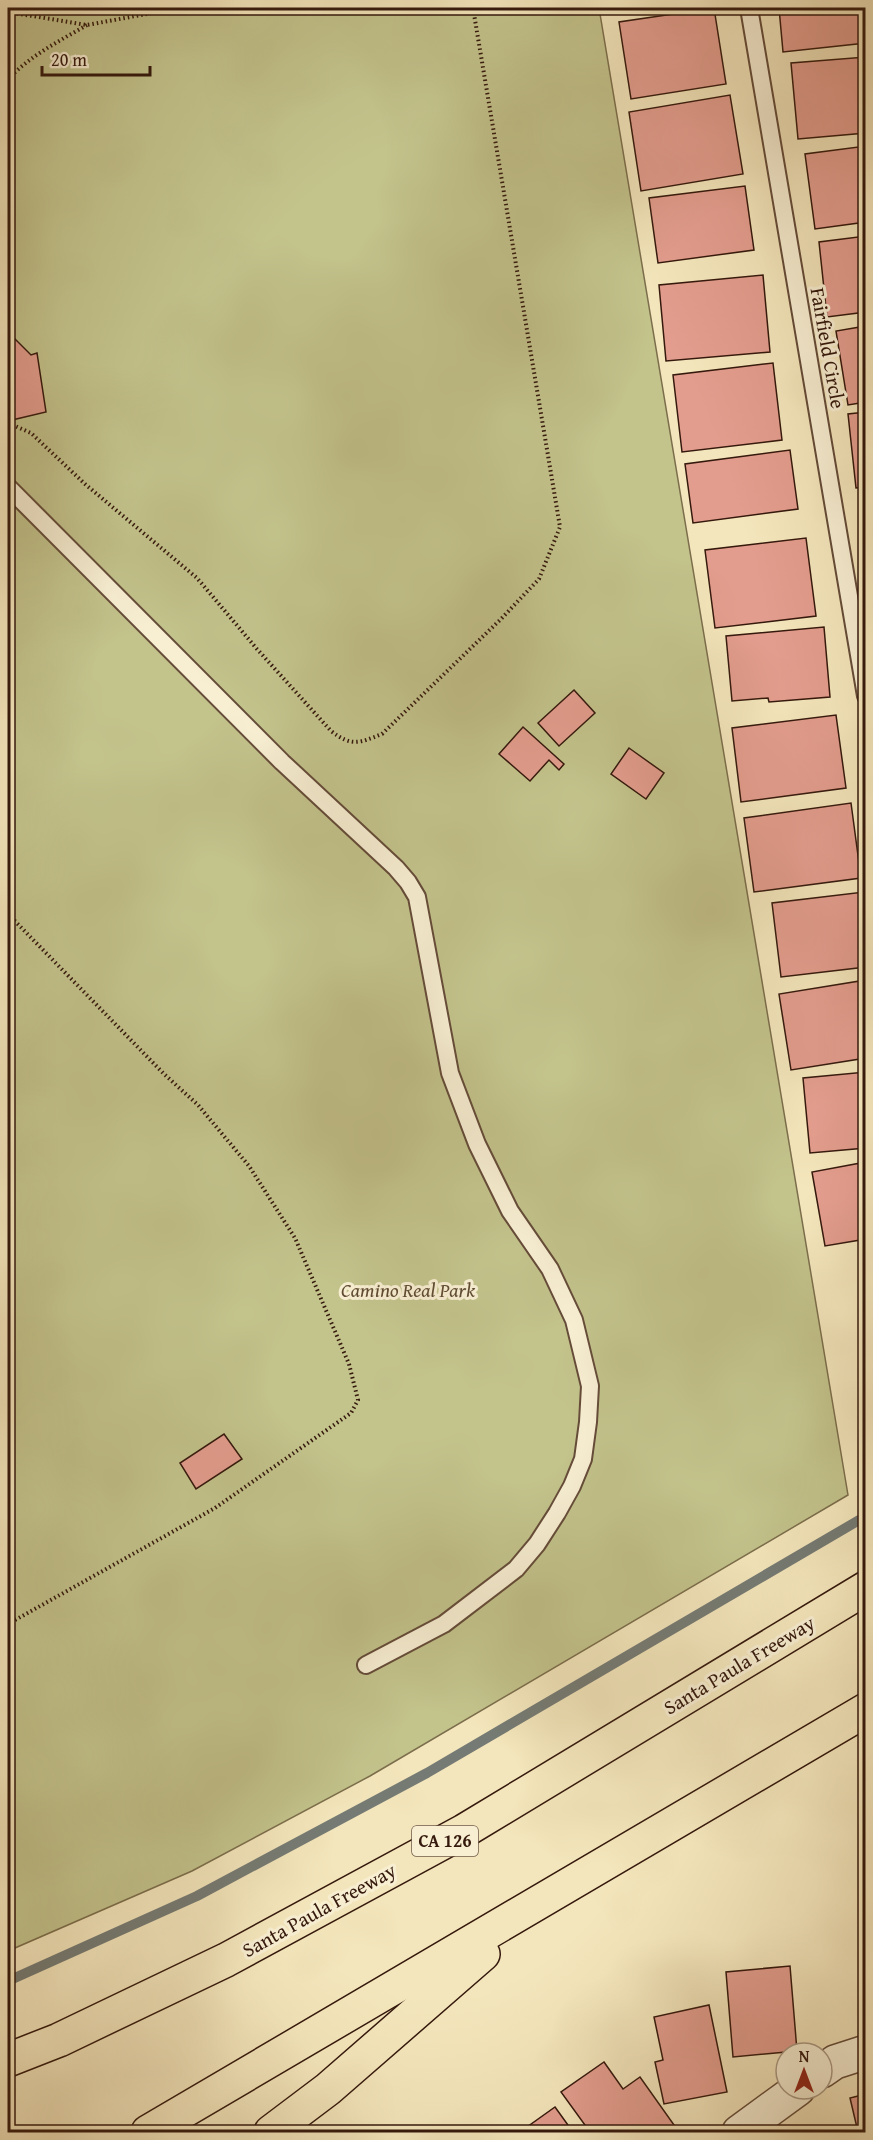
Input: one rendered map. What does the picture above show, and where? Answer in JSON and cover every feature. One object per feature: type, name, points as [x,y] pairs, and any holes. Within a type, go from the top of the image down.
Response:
[{"type":"highway","name":"Santa Paula Freeway","points":[[8,2060],[59,2040],[226,1960],[464,1831],[866,1588]]},
{"type":"highway","points":[[148,2133],[866,1710]]},
{"type":"highway","points":[[271,2133],[328,2089],[541,1903]]},
{"type":"street","points":[[834,2062],[866,2052]]},
{"type":"street","points":[[739,2133],[782,2101]]},
{"type":"lane","name":"Fairfield Circle","points":[[749,8],[866,696]]},
{"type":"lane","points":[[8,487],[282,762],[396,868],[408,882],[417,897],[450,1073],[473,1134],[510,1211],[550,1269],[574,1320],[590,1386],[588,1422],[583,1459],[557,1514],[537,1544],[516,1569],[500,1582],[444,1624],[366,1665]]},
{"type":"path","points":[[8,79],[20,66],[87,25],[178,8]]},
{"type":"path","points":[[8,423],[31,433],[85,484],[197,578],[257,649],[332,731],[345,742],[363,741],[381,734],[501,619],[539,579],[560,527],[473,8]]},
{"type":"path","points":[[8,12],[87,25]]},
{"type":"path","points":[[8,914],[164,1074],[198,1105],[249,1166],[295,1239],[350,1365],[358,1400],[351,1413],[215,1508],[8,1624]]},
{"type":"green space","name":"Camino Real Park","points":[[8,8],[599,8],[848,1495],[370,1776],[192,1871],[8,1951]]},
{"type":"building","points":[[714,8],[726,84],[631,99],[619,22]]},
{"type":"building","points":[[779,8],[866,8],[866,43],[783,52]]},
{"type":"building","points":[[866,57],[866,133],[798,139],[791,63]]},
{"type":"building","points":[[730,95],[743,174],[641,191],[629,112]]},
{"type":"building","points":[[866,146],[866,222],[815,229],[805,154]]},
{"type":"building","points":[[745,186],[754,250],[658,263],[649,198]]},
{"type":"building","points":[[866,236],[866,312],[827,317],[819,242]]},
{"type":"building","points":[[763,275],[770,352],[666,361],[659,285]]},
{"type":"building","points":[[866,326],[866,402],[848,405],[836,331]]},
{"type":"building","points":[[8,332],[31,355],[37,353],[46,412],[12,420],[8,390]]},
{"type":"building","points":[[773,363],[782,440],[682,452],[673,375]]},
{"type":"building","points":[[866,412],[866,487],[856,488],[848,414]]},
{"type":"building","points":[[790,450],[798,509],[693,523],[685,464]]},
{"type":"building","points":[[806,538],[816,616],[715,628],[705,550]]},
{"type":"building","points":[[824,627],[830,697],[769,702],[768,698],[732,701],[726,636]]},
{"type":"building","points":[[574,690],[595,713],[559,746],[538,723]]},
{"type":"building","points":[[836,715],[846,788],[741,802],[732,728]]},
{"type":"building","points":[[523,727],[564,764],[559,770],[549,760],[530,781],[499,754]]},
{"type":"building","points":[[629,748],[664,773],[646,799],[611,774]]},
{"type":"building","points":[[851,803],[861,878],[754,892],[744,818]]},
{"type":"building","points":[[864,892],[866,967],[781,977],[772,903]]},
{"type":"building","points":[[866,980],[866,1058],[791,1070],[779,994]]},
{"type":"building","points":[[866,1072],[866,1148],[810,1153],[803,1078]]},
{"type":"building","points":[[866,1162],[866,1239],[825,1246],[812,1172]]},
{"type":"building","points":[[224,1434],[242,1459],[196,1489],[180,1463]]},
{"type":"building","points":[[790,1966],[796,2041],[774,2041],[774,2053],[733,2057],[726,1972]]},
{"type":"building","points":[[709,2005],[727,2092],[664,2104],[655,2062],[663,2060],[654,2017]]},
{"type":"building","points":[[604,2062],[623,2089],[640,2077],[679,2132],[590,2132],[561,2092]]},
{"type":"building","points":[[866,2094],[866,2132],[858,2132],[850,2098]]},
{"type":"building","points":[[555,2107],[573,2132],[520,2132]]},
{"type":"waterway","points":[[8,1981],[197,1896],[427,1773],[866,1516]]}]
